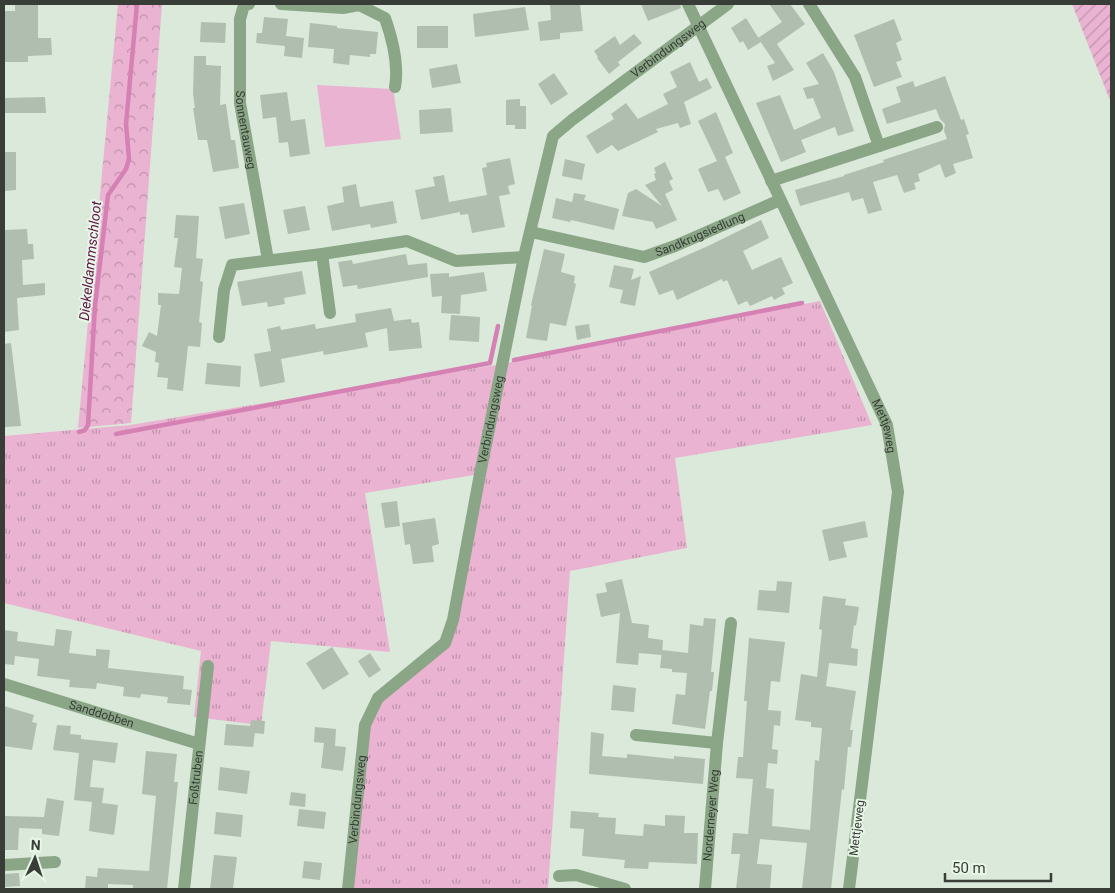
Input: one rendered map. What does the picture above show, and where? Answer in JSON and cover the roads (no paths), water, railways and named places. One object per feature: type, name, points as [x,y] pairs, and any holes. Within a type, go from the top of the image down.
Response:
[{"type":"street","name":"Sonnentauweg","points":[[249,4],[244,5],[240,19],[240,103],[268,260]]},
{"type":"street","points":[[281,4],[343,8],[359,4],[385,18],[390,33],[397,77],[395,87]]},
{"type":"street","name":"Mettjeweg","points":[[688,4],[887,425],[898,492],[849,889]]},
{"type":"street","name":"Verbindungsweg","points":[[348,889],[365,725],[378,698],[445,643],[452,620],[524,257],[553,136],[728,4]]},
{"type":"street","points":[[809,4],[855,77],[879,146]]},
{"type":"street","points":[[771,181],[937,126]]},
{"type":"street","name":"Sandkrugsiedlung","points":[[531,232],[644,257],[675,246],[780,200]]},
{"type":"street","points":[[219,337],[224,290],[232,264],[322,254],[406,241],[456,260],[524,257]]},
{"type":"street","points":[[322,254],[330,313]]},
{"type":"street","name":"Norderneyer Weg","points":[[705,889],[717,743],[731,623]]},
{"type":"street","name":"Foßtruben","points":[[184,889],[208,666]]},
{"type":"street","name":"Sanddobben","points":[[4,684],[199,744]]},
{"type":"street","points":[[636,735],[717,743]]},
{"type":"street","points":[[4,865],[55,862]]},
{"type":"street","points":[[559,876],[576,875],[625,889]]},
{"type":"waterway","name":"Diekeldammschloot","points":[[79,432],[85,430],[88,425],[95,306],[108,195],[126,169],[129,159],[126,124],[137,4]]},
{"type":"waterway","points":[[514,360],[802,303]]},
{"type":"waterway","name":"Diekeldammschloot","points":[[116,434],[490,363],[498,326]]}]
